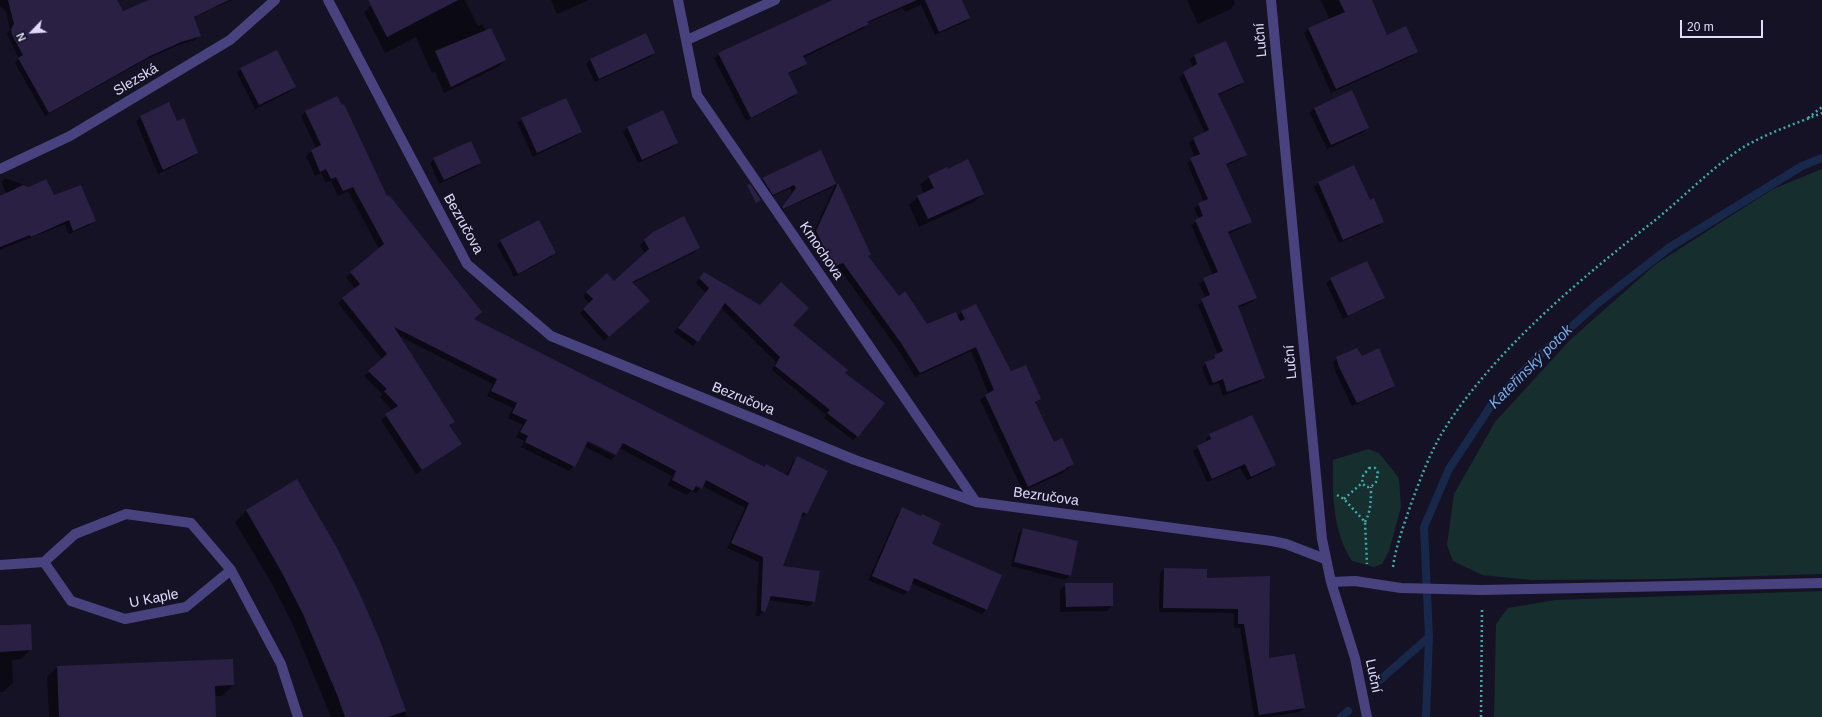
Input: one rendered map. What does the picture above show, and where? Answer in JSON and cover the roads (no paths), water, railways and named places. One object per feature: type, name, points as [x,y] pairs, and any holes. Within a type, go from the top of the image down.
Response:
[{"type":"street","name":"Slezská","points":[[0,169],[70,136],[230,40],[275,0]]},
{"type":"street","name":"Bezručova","points":[[328,0],[467,264],[551,336],[855,460],[976,502],[1272,541],[1286,544],[1325,559]]},
{"type":"street","name":"Kmochova","points":[[678,0],[697,95],[976,502]]},
{"type":"street","points":[[687,40],[775,0]]},
{"type":"street","name":"Luční","points":[[1271,0],[1325,559],[1355,658],[1367,717]]},
{"type":"street","points":[[0,565],[44,562],[75,534],[126,514],[190,523],[231,570],[281,664],[298,717]]},
{"type":"street","name":"U Kaple","points":[[44,562],[71,601],[125,619],[186,607],[231,570]]},
{"type":"street","points":[[1331,582],[1343,580],[1367,582],[1396,588],[1459,590],[1822,583]]},
{"type":"waterway","name":"Kateřinský potok","points":[[1426,717],[1429,637],[1424,527],[1449,469],[1492,404],[1534,360],[1598,303],[1670,247],[1802,166],[1822,158]]},
{"type":"waterway","points":[[1380,680],[1429,637]]},
{"type":"waterway","points":[[1341,717],[1348,711]]}]
